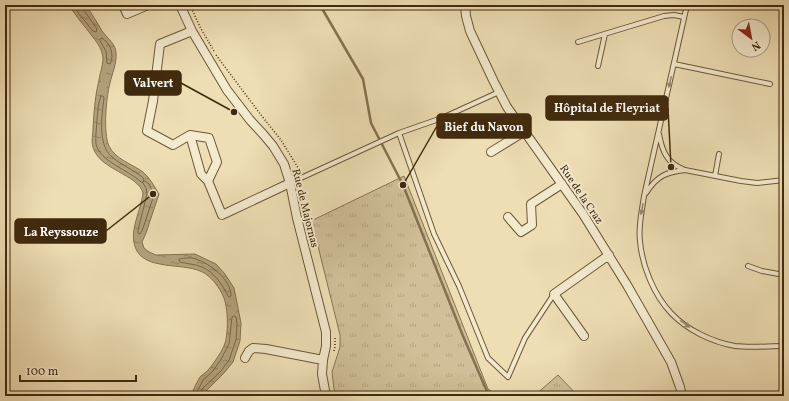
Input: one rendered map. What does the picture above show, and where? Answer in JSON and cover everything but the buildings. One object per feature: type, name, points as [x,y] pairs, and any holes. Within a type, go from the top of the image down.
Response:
[{"type":"street","points":[[123,5],[127,14],[148,5]]},
{"type":"street","name":"Rue de Majornas","points":[[180,5],[192,31],[227,90],[250,120],[273,146],[284,164],[290,183],[297,218],[326,332],[326,346],[322,374],[326,396]]},
{"type":"street","name":"Rue de la Craz","points":[[465,5],[470,31],[499,92],[507,106],[583,214],[609,255],[671,362],[682,396]]},
{"type":"street","points":[[192,31],[160,44],[153,101],[147,131],[173,145],[190,135],[209,138],[218,162],[208,181]]},
{"type":"street","points":[[491,152],[525,131]]},
{"type":"street","points":[[190,135],[200,174],[208,181],[222,215],[290,183]]},
{"type":"street","points":[[508,217],[520,232],[532,225],[531,204],[562,184]]},
{"type":"street","points":[[584,336],[554,294],[609,255]]},
{"type":"street","points":[[245,358],[249,351],[253,348],[266,349],[323,360]]},
{"type":"lane","points":[[687,5],[644,196],[640,223],[640,241],[643,262],[659,297],[671,313],[686,325],[701,334],[734,346],[784,346]]},
{"type":"lane","points":[[578,42],[664,16],[674,15],[684,17]]},
{"type":"lane","points":[[598,66],[605,34]]},
{"type":"lane","points":[[674,64],[770,84]]},
{"type":"lane","points":[[290,183],[399,133],[442,118],[499,92]]},
{"type":"lane","points":[[659,131],[661,146],[665,154],[676,167],[715,176],[757,183],[784,180]]},
{"type":"lane","points":[[399,133],[434,234],[459,286],[488,358],[508,377],[525,338],[554,294]]},
{"type":"lane","points":[[715,176],[720,154]]},
{"type":"lane","points":[[644,196],[652,184],[659,178],[669,173],[686,170]]},
{"type":"lane","points":[[748,266],[762,271],[784,275]]},
{"type":"green space","points":[[404,176],[488,389],[498,396],[336,396],[332,372],[340,347],[340,335],[311,221]]},
{"type":"green space","points":[[558,375],[578,396],[534,396]]},
{"type":"green space","points":[[206,391],[238,393],[238,396],[205,396]]},
{"type":"water","points":[[69,5],[86,5],[116,50],[116,61],[106,106],[107,140],[112,151],[124,161],[143,172],[150,179],[159,194],[142,242],[144,248],[156,255],[195,254],[216,264],[234,288],[241,323],[240,341],[233,362],[206,391],[205,396],[191,396],[200,377],[213,363],[225,343],[227,335],[227,310],[225,300],[216,284],[204,273],[192,269],[155,263],[141,256],[136,249],[133,236],[143,193],[134,181],[110,167],[103,161],[97,155],[93,147],[92,140],[95,104],[103,56],[98,45]]},
{"type":"waterway","points":[[320,5],[363,79],[371,123],[403,185],[463,336],[489,396]]},
{"type":"place","name":"Valvert","points":[[234,112]]},
{"type":"place","name":"Hôpital de Fleyriat","points":[[671,167]]},
{"type":"place","name":"Bief du Navon","points":[[403,185]]},
{"type":"place","name":"La Reyssouze","points":[[153,194]]}]
